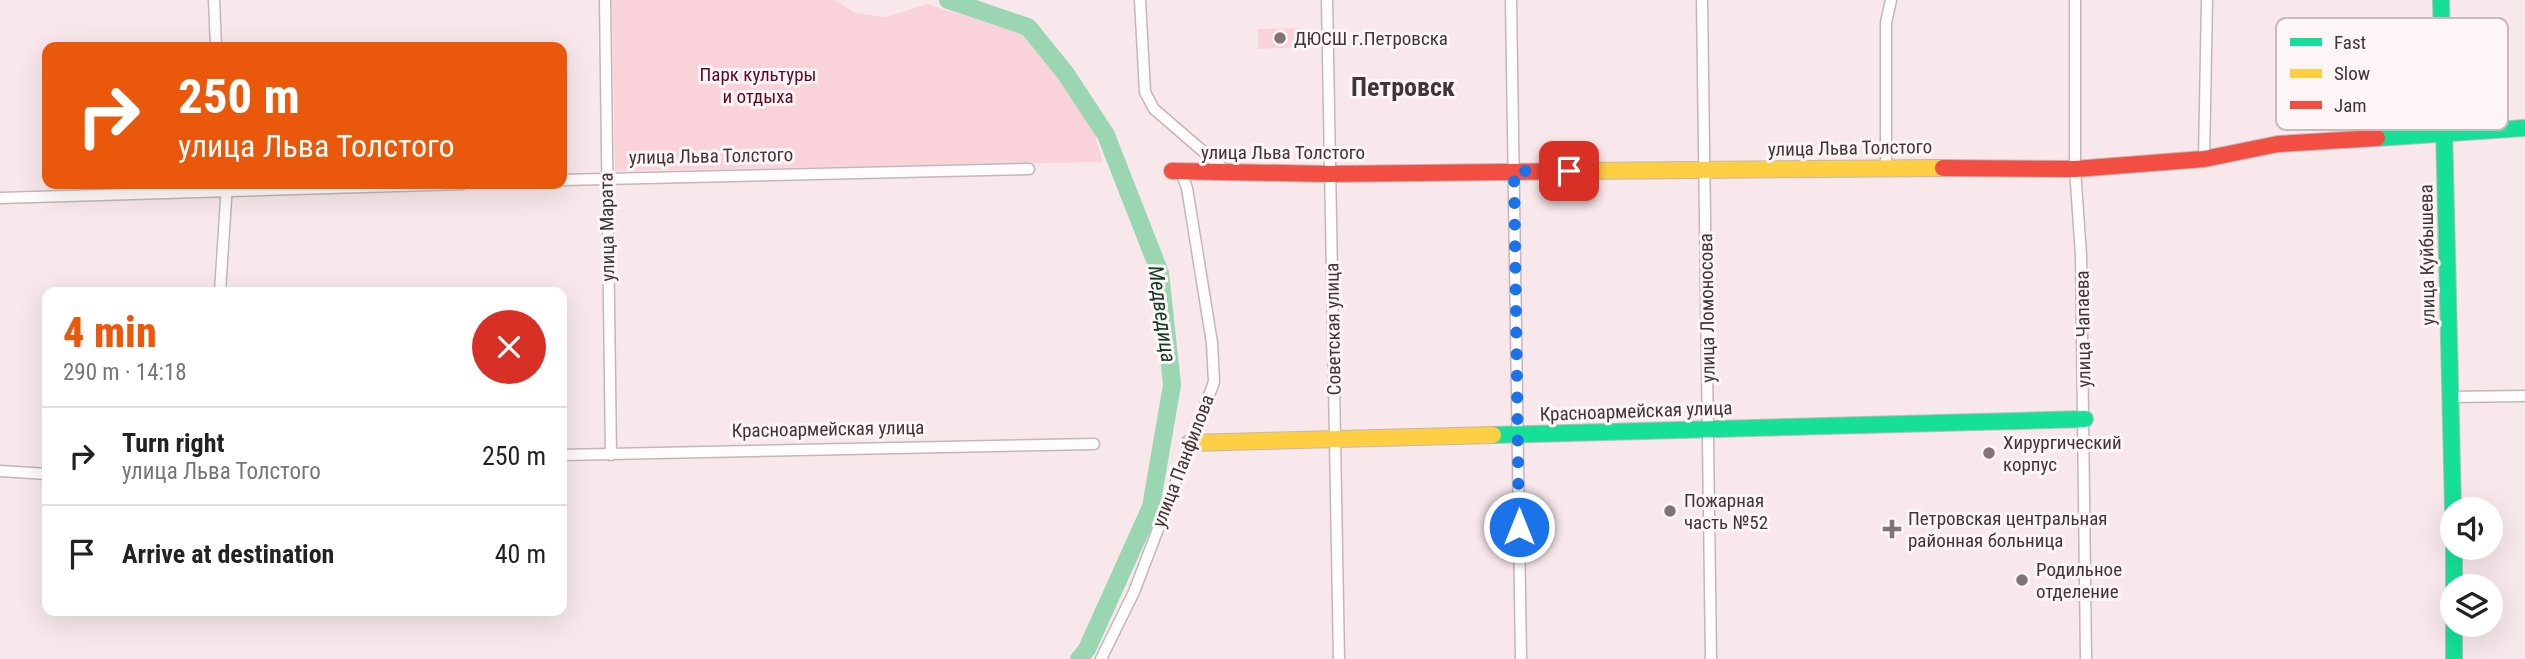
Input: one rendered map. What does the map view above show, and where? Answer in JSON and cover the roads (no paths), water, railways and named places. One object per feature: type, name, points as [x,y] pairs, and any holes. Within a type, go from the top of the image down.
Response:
[{"type":"street","points":[[214,0],[216,42]]},
{"type":"street","name":"улица Марата","points":[[605,0],[611,455]]},
{"type":"street","points":[[1140,0],[1145,92],[1154,109],[1227,172]]},
{"type":"street","name":"Советская улица","points":[[1328,0],[1339,659]]},
{"type":"street","points":[[1511,0],[1521,659]]},
{"type":"street","name":"улица Ломоносова","points":[[1702,0],[1711,659]]},
{"type":"street","points":[[1886,167],[1886,23],[1891,0]]},
{"type":"street","name":"улица Чапаева","points":[[2075,0],[2075,169],[2080,213],[2085,419],[2086,659]]},
{"type":"street","points":[[2204,159],[2207,0]]},
{"type":"street","name":"улица Куйбышева","points":[[2441,0],[2442,18]]},
{"type":"street","name":"улица Льва Толстого","points":[[1177,171],[1329,174],[1886,167],[2075,169],[2204,159],[2278,144],[2472,130]]},
{"type":"street","name":"улица Куйбышева","points":[[2446,131],[2454,497]]},
{"type":"street","name":"улица Льва Толстого","points":[[567,180],[1029,169]]},
{"type":"street","name":"улица Панфилова","points":[[1101,659],[1134,592],[1214,382],[1212,343],[1187,188],[1177,171]]},
{"type":"street","points":[[0,198],[205,189]]},
{"type":"street","points":[[220,287],[228,189]]},
{"type":"street","points":[[2450,397],[2525,396]]},
{"type":"street","name":"Красноармейская улица","points":[[1189,443],[2085,419]]},
{"type":"street","name":"Красноармейская улица","points":[[567,455],[1094,444]]},
{"type":"street","points":[[0,471],[42,474]]},
{"type":"street","points":[[2454,637],[2454,659]]},
{"type":"waterway","name":"Медведица","points":[[948,0],[1028,27],[1066,74],[1106,135],[1160,273],[1172,385],[1151,507],[1087,649],[1079,659]]},
{"type":"place","name":"ДЮСШ г.Петровска","points":[[1280,38]]},
{"type":"place","name":"Хирургический корпус","points":[[1989,453]]},
{"type":"place","name":"Пожарная часть №52","points":[[1670,511]]},
{"type":"place","name":"Петровская центральная районная больница","points":[[1892,529]]},
{"type":"place","name":"Родильное отделение","points":[[2022,580]]},
{"type":"district","name":"Петровск","points":[[1403,87]]},
{"type":"park label","name":"Парк культуры и отдыха","points":[[758,85]]}]
